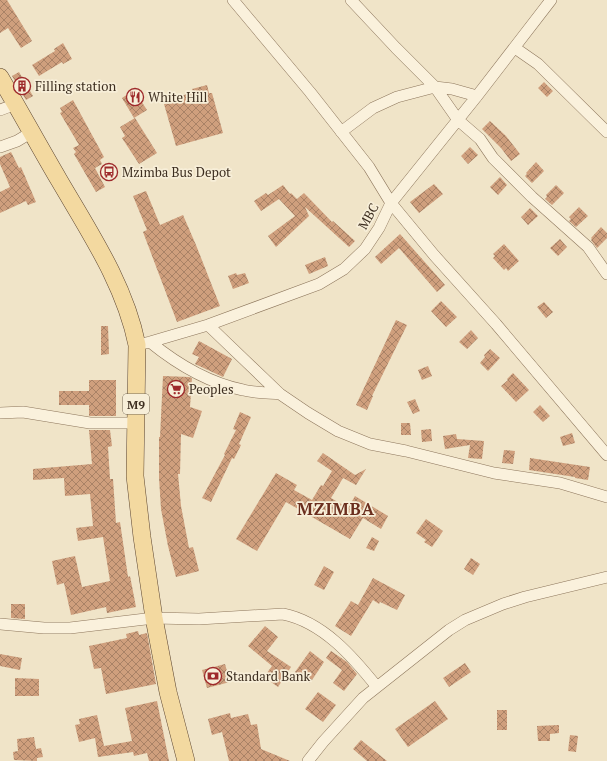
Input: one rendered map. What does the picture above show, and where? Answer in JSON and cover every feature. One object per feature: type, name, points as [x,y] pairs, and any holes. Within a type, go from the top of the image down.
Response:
[{"type":"main road","name":"M9","points":[[0,77],[80,213],[114,278],[125,301],[134,328],[144,344],[135,423],[135,476],[154,618],[168,692],[186,761]]},
{"type":"street","points":[[233,0],[310,92],[369,167],[391,203],[434,255],[496,324],[607,456]]},
{"type":"street","points":[[350,0],[435,87],[458,120],[480,139],[493,158],[521,186],[588,247],[607,274]]},
{"type":"street","name":"MBC","points":[[144,344],[208,324],[319,284],[344,269],[365,249],[379,228],[391,203],[477,96],[551,0]]},
{"type":"street","points":[[514,48],[538,64],[607,132]]},
{"type":"street","points":[[341,132],[373,108],[397,97],[435,87],[452,89],[477,96]]},
{"type":"street","points":[[0,110],[16,104]]},
{"type":"street","points":[[0,147],[17,141],[32,132]]},
{"type":"street","points":[[208,324],[280,394],[338,431],[370,444],[406,450],[494,473],[560,483],[607,497]]},
{"type":"street","points":[[144,344],[214,382],[243,390],[280,394]]},
{"type":"street","points":[[0,413],[23,412],[90,423],[135,423]]},
{"type":"street","points":[[308,761],[363,698],[449,630],[465,620],[525,596],[607,577]]},
{"type":"street","points":[[0,624],[44,628],[70,628],[154,618],[199,619],[283,614],[306,621],[331,638],[367,674],[377,687]]},
{"type":"building","points":[[0,0],[7,0],[32,41],[21,48],[8,28],[0,33]]},
{"type":"building","points":[[63,43],[72,59],[63,64],[62,62],[39,76],[32,65],[55,51],[54,49]]},
{"type":"building","name":"Filling station","points":[[19,72],[33,96],[26,100],[12,76]]},
{"type":"building","points":[[544,82],[553,91],[547,97],[538,88]]},
{"type":"building","points":[[207,85],[209,93],[212,93],[223,133],[176,146],[164,104],[180,100],[179,96],[193,93],[192,89]]},
{"type":"building","points":[[134,90],[147,110],[134,118],[122,98]]},
{"type":"building","points":[[73,100],[104,157],[100,160],[102,164],[95,168],[105,187],[96,192],[74,154],[76,152],[73,148],[79,145],[60,113],[62,112],[60,108]]},
{"type":"building","points":[[135,118],[157,153],[139,164],[122,138],[125,136],[120,127]]},
{"type":"building","points":[[490,121],[506,136],[520,154],[511,161],[501,148],[482,129]]},
{"type":"building","points":[[470,147],[478,155],[468,164],[461,156]]},
{"type":"building","points":[[11,152],[19,168],[21,167],[36,202],[28,205],[26,201],[0,213],[0,192],[10,187],[0,164],[0,157]]},
{"type":"building","points":[[536,162],[544,171],[532,183],[525,176]]},
{"type":"building","points":[[500,177],[507,185],[498,195],[490,187]]},
{"type":"building","points":[[434,184],[443,194],[419,213],[410,202]]},
{"type":"building","points":[[283,185],[290,194],[291,193],[297,199],[304,193],[332,222],[333,221],[355,241],[349,247],[305,207],[309,216],[276,247],[268,236],[295,216],[279,199],[261,211],[254,201],[266,193],[268,195]]},
{"type":"building","points":[[556,185],[564,193],[552,205],[545,199],[547,197],[546,195]]},
{"type":"building","points":[[146,191],[160,225],[183,215],[220,306],[177,322],[143,232],[147,230],[133,196]]},
{"type":"building","points":[[579,207],[588,216],[576,227],[569,221],[571,219],[569,217]]},
{"type":"building","points":[[530,208],[538,216],[528,225],[521,217]]},
{"type":"building","points":[[601,227],[607,233],[607,238],[597,248],[591,238]]},
{"type":"building","points":[[400,234],[445,285],[437,292],[399,248],[381,264],[375,257]]},
{"type":"building","points":[[560,239],[567,247],[558,256],[550,248]]},
{"type":"building","points":[[504,244],[519,261],[508,271],[506,268],[504,270],[493,258],[495,256],[493,254]]},
{"type":"building","points":[[325,257],[328,266],[309,274],[305,265]]},
{"type":"building","points":[[236,273],[237,275],[245,273],[249,283],[233,289],[228,276]]},
{"type":"building","points":[[441,301],[457,317],[446,327],[431,311]]},
{"type":"building","points":[[544,302],[553,312],[546,318],[537,307]]},
{"type":"building","points":[[396,320],[407,325],[372,396],[367,410],[356,405]]},
{"type":"building","points":[[101,326],[108,326],[109,354],[101,355]]},
{"type":"building","points":[[471,330],[478,338],[467,349],[459,342]]},
{"type":"building","points":[[199,341],[232,359],[223,377],[195,364],[199,357],[192,354]]},
{"type":"building","points":[[490,349],[500,358],[488,371],[480,363],[485,357],[484,355]]},
{"type":"building","points":[[428,366],[432,376],[422,380],[418,370]]},
{"type":"building","points":[[513,373],[529,390],[516,402],[501,386]]},
{"type":"building","points":[[163,376],[192,378],[190,407],[202,411],[193,438],[181,434],[180,474],[178,474],[181,506],[189,548],[193,547],[199,571],[176,577],[161,509],[159,437]]},
{"type":"building","points":[[89,380],[116,380],[116,416],[89,416],[89,405],[59,405],[59,391],[89,391]]},
{"type":"building","points":[[415,399],[420,411],[413,414],[407,402]]},
{"type":"building","points":[[540,405],[550,416],[543,422],[533,412]]},
{"type":"building","points":[[240,412],[251,417],[239,444],[241,445],[234,459],[232,458],[211,502],[202,498],[225,455],[224,454],[236,430],[233,429]]},
{"type":"building","points":[[401,423],[410,423],[411,435],[401,435]]},
{"type":"building","points":[[431,429],[432,441],[422,442],[421,430]]},
{"type":"building","points":[[89,430],[110,430],[112,446],[108,447],[110,479],[113,479],[116,523],[120,522],[128,577],[130,576],[136,607],[107,613],[106,607],[71,615],[64,583],[57,585],[52,561],[75,556],[82,587],[110,581],[103,537],[78,541],[76,528],[93,526],[90,494],[65,496],[64,478],[33,480],[33,469],[92,464]]},
{"type":"building","points":[[572,433],[575,443],[563,446],[560,437]]},
{"type":"building","points":[[456,434],[457,439],[484,441],[482,459],[468,458],[470,445],[445,449],[443,436]]},
{"type":"building","points":[[504,450],[515,451],[513,464],[502,463]]},
{"type":"building","points":[[323,453],[355,475],[366,469],[356,485],[343,478],[331,498],[348,508],[355,496],[388,516],[381,529],[363,518],[350,539],[286,502],[257,551],[236,539],[276,473],[297,485],[294,490],[312,500],[332,471],[317,461]]},
{"type":"building","points":[[530,458],[590,467],[588,480],[529,470]]},
{"type":"building","points":[[426,519],[443,531],[432,547],[424,542],[426,540],[416,533]]},
{"type":"building","points":[[372,537],[379,541],[374,551],[366,548]]},
{"type":"building","points":[[471,558],[480,564],[473,575],[464,569]]},
{"type":"building","points":[[324,566],[334,572],[324,590],[314,585]]},
{"type":"building","points":[[373,578],[405,595],[397,610],[380,602],[379,604],[373,600],[351,636],[335,626],[351,601],[358,605]]},
{"type":"building","points":[[11,604],[25,604],[25,619],[11,618]]},
{"type":"building","points":[[265,626],[278,637],[267,651],[291,667],[278,687],[264,677],[272,666],[248,646]]},
{"type":"building","points":[[138,631],[139,635],[147,633],[156,684],[106,694],[101,668],[94,669],[89,646],[127,638],[126,634]]},
{"type":"building","points":[[310,651],[324,662],[310,683],[295,672]]},
{"type":"building","points":[[331,651],[347,662],[357,674],[344,691],[333,683],[342,670],[326,658]]},
{"type":"building","points":[[0,654],[22,658],[20,670],[0,666]]},
{"type":"building","points":[[465,663],[471,672],[449,687],[443,678]]},
{"type":"building","points":[[225,664],[230,682],[207,688],[202,670]]},
{"type":"building","points":[[15,678],[39,679],[39,696],[15,696]]},
{"type":"building","points":[[318,692],[336,705],[323,722],[305,709]]},
{"type":"building","points":[[157,701],[169,761],[149,761],[147,753],[134,756],[133,752],[98,757],[95,738],[79,742],[75,725],[80,724],[79,719],[97,715],[104,746],[132,741],[125,708]]},
{"type":"building","points":[[435,701],[448,719],[408,747],[395,729]]},
{"type":"building","points":[[497,710],[507,710],[507,730],[497,730]]},
{"type":"building","points":[[230,713],[231,718],[248,714],[251,725],[257,724],[261,749],[290,761],[229,761],[222,732],[212,735],[208,719]]},
{"type":"building","points":[[559,725],[559,733],[550,734],[550,741],[538,741],[537,726]]},
{"type":"building","points":[[570,735],[578,736],[576,752],[568,751]]},
{"type":"building","points":[[34,737],[36,749],[41,748],[43,757],[37,758],[37,761],[14,760],[13,752],[18,751],[17,739]]},
{"type":"building","points":[[361,740],[387,761],[367,761],[353,749]]},
{"type":"place","name":"Filling station","points":[[22,86]]},
{"type":"place","name":"White Hill","points":[[135,97]]},
{"type":"place","name":"Mzimba Bus Depot","points":[[109,172]]},
{"type":"place","name":"Peoples","points":[[176,389]]},
{"type":"place","name":"Standard Bank","points":[[213,676]]},
{"type":"district","name":"MZIMBA","points":[[336,508]]}]
